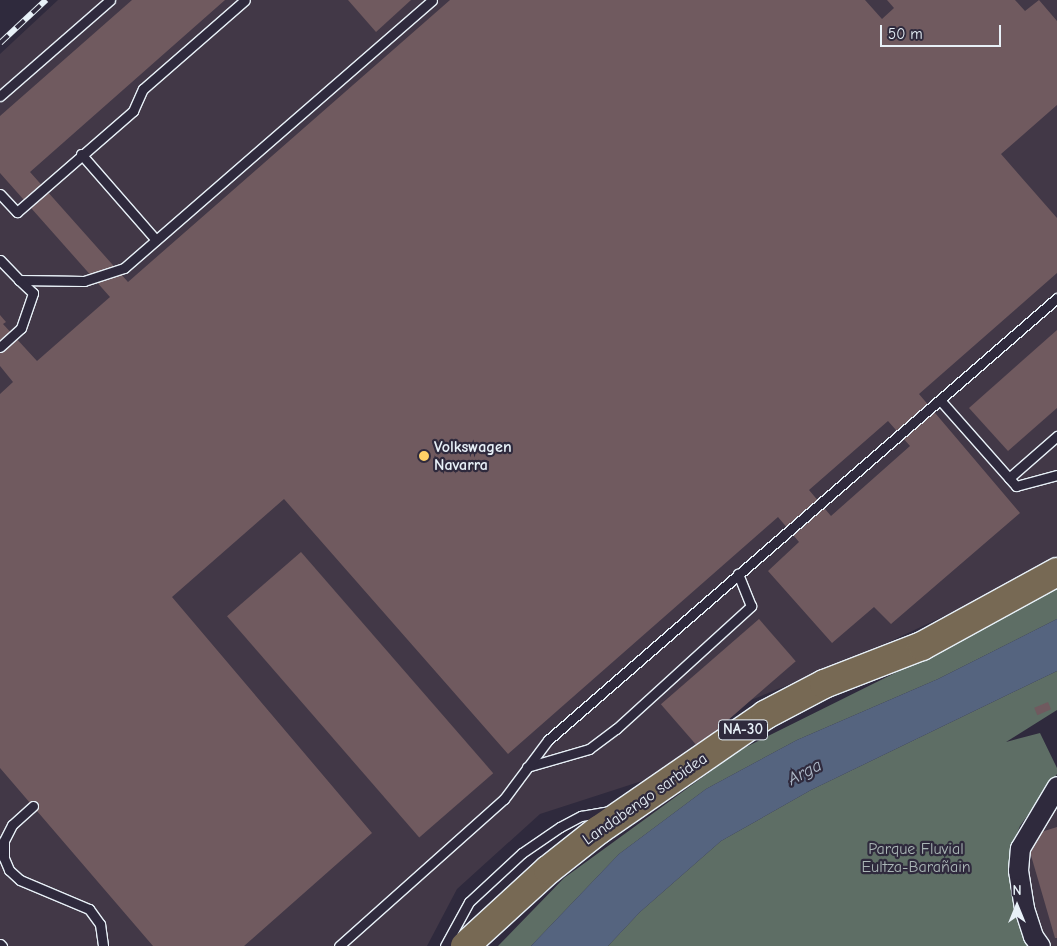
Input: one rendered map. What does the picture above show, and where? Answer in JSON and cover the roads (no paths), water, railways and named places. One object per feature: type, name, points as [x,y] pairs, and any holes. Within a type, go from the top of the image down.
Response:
[{"type":"highway","name":"Landabengo sarbidea","points":[[465,946],[548,870],[627,810],[765,714],[824,684],[922,646],[1057,572]]},
{"type":"street","points":[[1040,946],[1033,936],[1024,908],[1018,870],[1020,848],[1057,786]]},
{"type":"lane","points":[[0,96],[110,0]]},
{"type":"lane","points":[[0,194],[17,212],[81,154],[133,112],[143,89],[245,0]]},
{"type":"lane","points":[[19,280],[84,281],[124,268],[432,0]]},
{"type":"lane","points":[[81,154],[156,240]]},
{"type":"lane","points":[[0,260],[33,293],[21,328],[0,346]]},
{"type":"lane","points":[[339,946],[504,799],[548,740],[1057,298]]},
{"type":"lane","points":[[940,400],[1016,486],[1057,475]]},
{"type":"lane","points":[[1009,478],[1057,436]]},
{"type":"lane","points":[[527,767],[589,749],[616,729],[751,606],[738,574]]},
{"type":"lane","points":[[33,806],[12,824],[4,841],[4,858],[9,870],[20,880],[88,909],[100,924],[102,946]]},
{"type":"lane","points":[[445,946],[469,902],[522,854],[560,827],[581,816],[604,810],[627,810]]},
{"type":"water","name":"Arga","points":[[1057,619],[1057,671],[811,790],[721,841],[640,912],[608,946],[531,946],[619,854],[706,789],[797,740],[938,679]]},
{"type":"railway","points":[[0,43],[46,0]]},
{"type":"place","name":"Volkswagen Navarra","points":[[424,456]]},
{"type":"park label","name":"Parque Fluvial Eultza-Barañain","points":[[916,858]]}]
